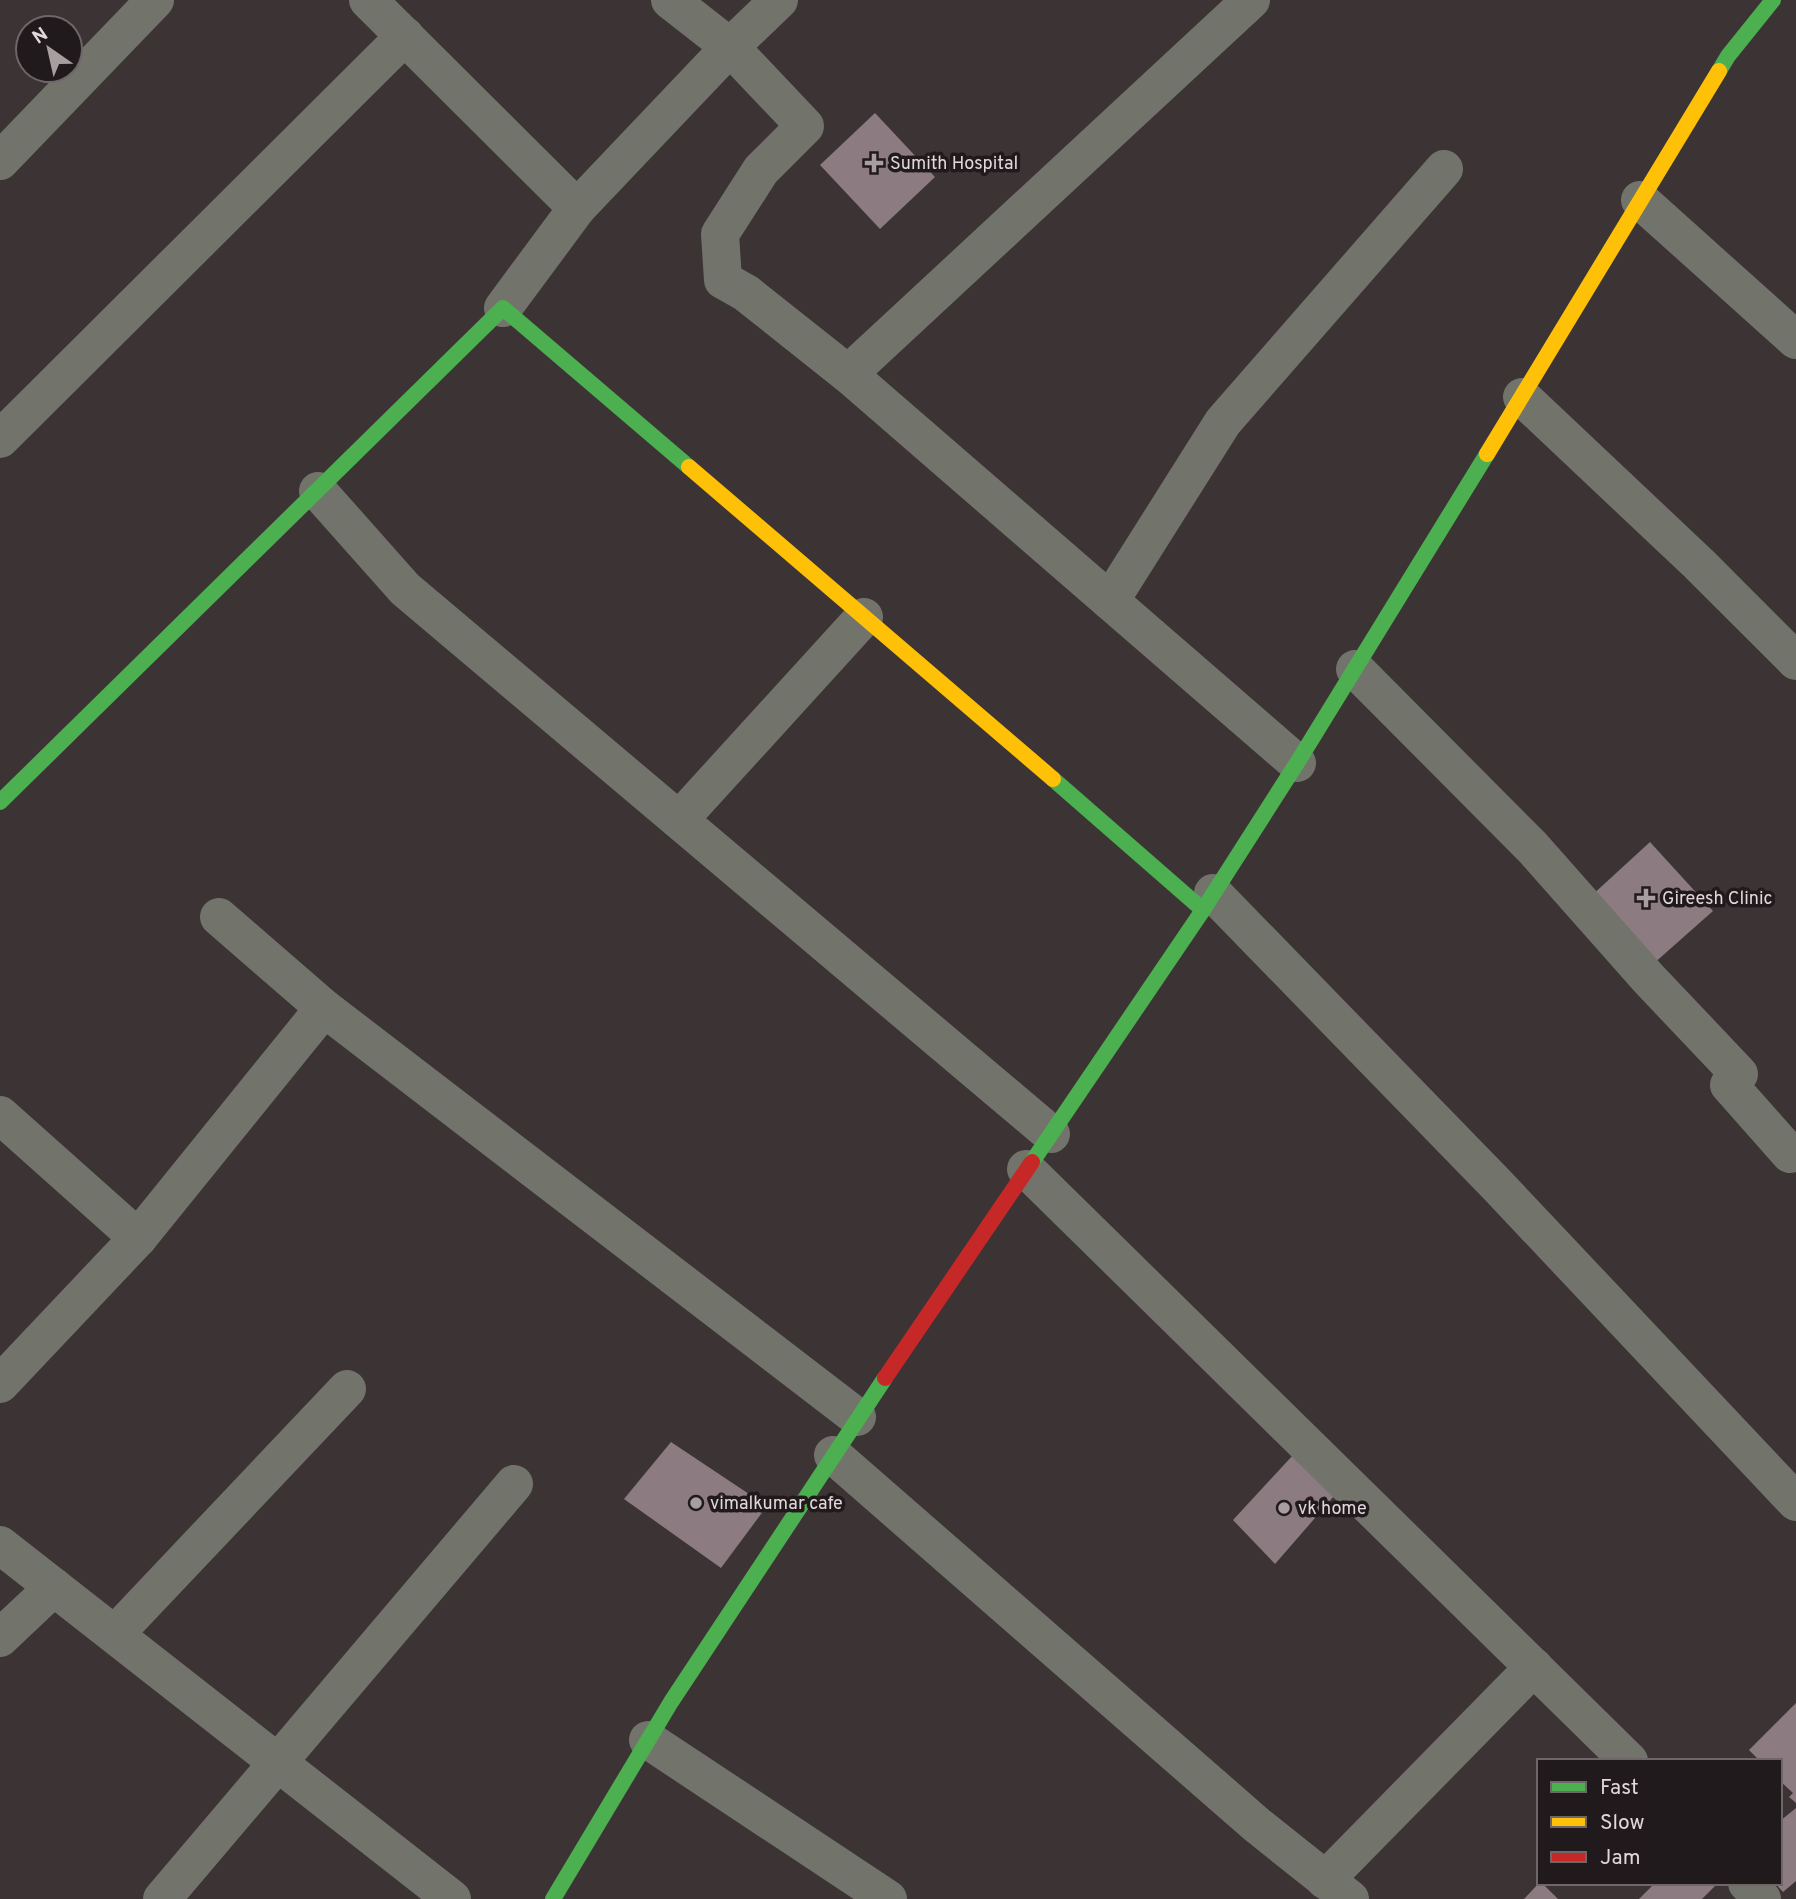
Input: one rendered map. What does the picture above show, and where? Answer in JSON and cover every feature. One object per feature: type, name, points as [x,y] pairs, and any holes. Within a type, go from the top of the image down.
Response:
[{"type":"main road","points":[[553,1899],[648,1740],[833,1455],[1208,902],[1297,763],[1522,397],[1728,56],[1773,0]]},
{"type":"main road","points":[[0,802],[503,308],[864,617],[1208,902]]},
{"type":"street","points":[[0,161],[155,0]]},
{"type":"street","points":[[368,0],[577,208]]},
{"type":"street","points":[[670,0],[730,47],[805,126],[761,170],[720,234],[723,280],[746,293],[848,374],[1297,763]]},
{"type":"street","points":[[503,308],[577,208],[730,47],[779,0]]},
{"type":"street","points":[[848,374],[1251,0]]},
{"type":"street","points":[[0,439],[405,36]]},
{"type":"street","points":[[1110,601],[1223,422],[1444,169]]},
{"type":"street","points":[[1640,200],[1796,340]]},
{"type":"street","points":[[1522,397],[1699,564],[1796,661]]},
{"type":"street","points":[[318,491],[405,589],[1051,1134]]},
{"type":"street","points":[[679,820],[864,617]]},
{"type":"street","points":[[1354,669],[1533,848],[1648,978],[1740,1074],[1729,1085],[1790,1154],[1796,1152]]},
{"type":"street","points":[[1208,902],[1498,1186],[1796,1502]]},
{"type":"street","points":[[219,917],[324,1008],[858,1418]]},
{"type":"street","points":[[0,1384],[138,1238],[324,1008]]},
{"type":"street","points":[[0,1115],[138,1238]]},
{"type":"street","points":[[1026,1169],[1627,1759]]},
{"type":"street","points":[[115,1634],[347,1389]]},
{"type":"street","points":[[833,1455],[1257,1825],[1337,1889],[1534,1667]]},
{"type":"street","points":[[162,1899],[514,1484]]},
{"type":"street","points":[[0,1545],[452,1899]]},
{"type":"street","points":[[0,1638],[54,1587]]},
{"type":"street","points":[[648,1740],[888,1899]]},
{"type":"street","points":[[1749,1885],[1762,1899]]},
{"type":"building","points":[[875,113],[935,177],[880,229],[820,165]]},
{"type":"building","points":[[1650,842],[1713,911],[1652,965],[1590,897]]},
{"type":"building","name":"vimalkumar cafe","points":[[671,1442],[767,1506],[721,1568],[624,1499]]},
{"type":"building","name":"vk home","points":[[1293,1455],[1335,1495],[1275,1564],[1233,1520]]},
{"type":"building","points":[[1796,1703],[1796,1803],[1789,1797],[1793,1793],[1782,1783],[1782,1759],[1758,1759],[1749,1750]]},
{"type":"building","points":[[1796,1808],[1796,1881],[1783,1892],[1777,1885],[1782,1885],[1782,1819]]},
{"type":"building","points":[[1537,1885],[1544,1885],[1558,1899],[1524,1899]]},
{"type":"building","points":[[1653,1885],[1716,1885],[1702,1899],[1639,1899]]},
{"type":"traffic: fast","points":[[1719,71],[1773,0]]},
{"type":"traffic: fast","points":[[0,802],[503,308],[689,467]]},
{"type":"traffic: fast","points":[[1032,1162],[1203,910],[1487,454]]},
{"type":"traffic: fast","points":[[1053,779],[1203,910]]},
{"type":"traffic: fast","points":[[553,1899],[671,1702],[885,1378]]},
{"type":"traffic: slow","points":[[1487,454],[1719,71]]},
{"type":"traffic: slow","points":[[689,467],[1053,779]]},
{"type":"traffic: jam","points":[[885,1378],[1032,1162]]},
{"type":"place","name":"Sumith Hospital","points":[[874,163]]},
{"type":"place","name":"Gireesh Clinic","points":[[1646,898]]},
{"type":"place","name":"vimalkumar cafe","points":[[696,1503]]},
{"type":"place","name":"vk home","points":[[1284,1508]]}]
